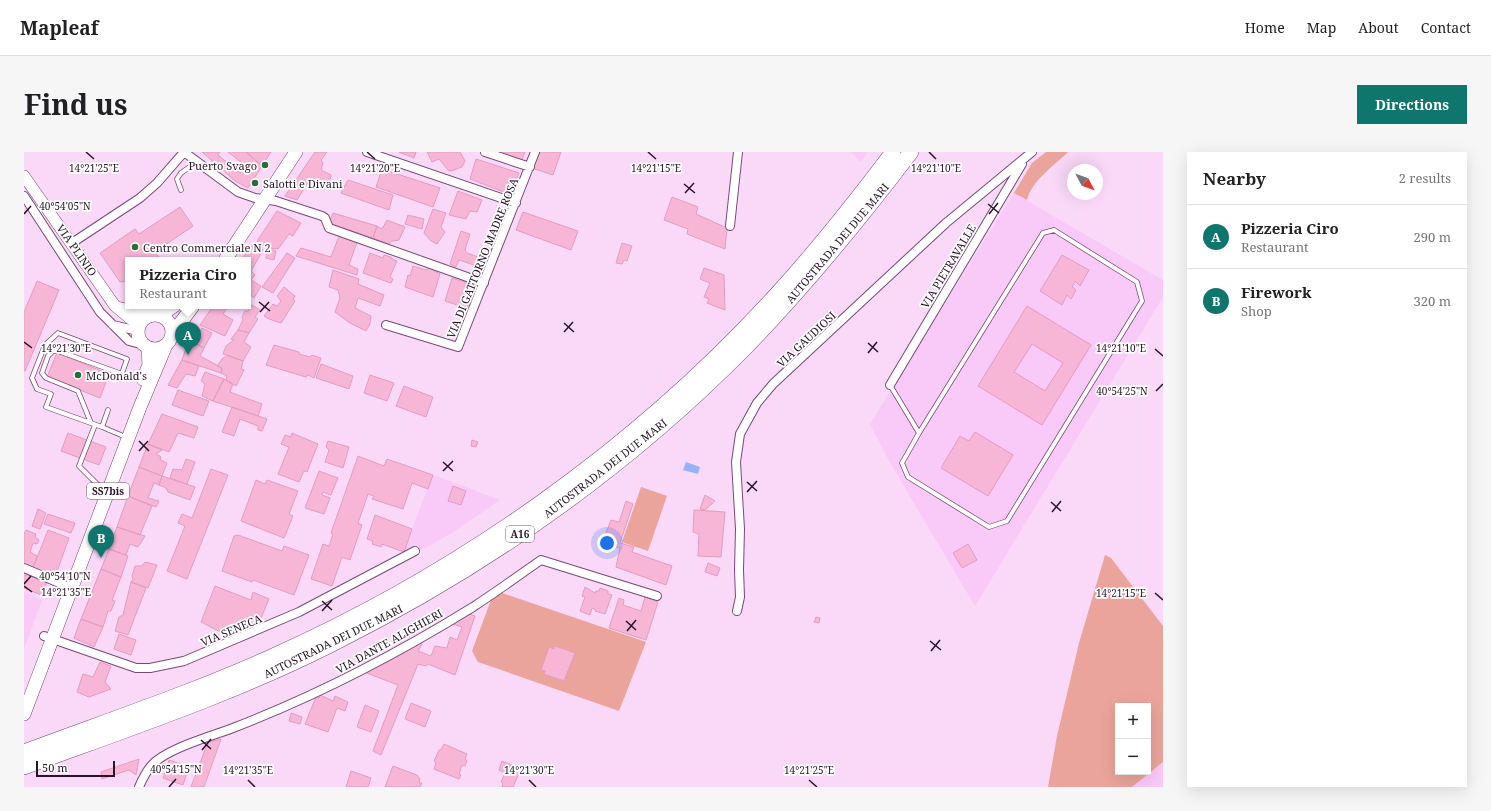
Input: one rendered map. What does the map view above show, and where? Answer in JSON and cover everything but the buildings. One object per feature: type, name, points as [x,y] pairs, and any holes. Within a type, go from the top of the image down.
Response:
[{"type":"highway","name":"AUTOSTRADA DEI DUE MARI","points":[[27,751],[170,699],[279,654],[405,589],[472,549],[519,518],[565,485],[620,441],[695,376],[736,336],[813,253],[893,152]]},
{"type":"highway","name":"AUTOSTRADA DEI DUE MARI","points":[[25,767],[227,692],[323,648],[381,619],[431,591],[526,530],[618,462],[667,420],[746,346],[823,263],[911,152]]},
{"type":"main road","points":[[227,257],[285,152]]},
{"type":"main road","points":[[216,257],[296,152]]},
{"type":"main road","points":[[138,328],[146,317],[156,315],[168,309]]},
{"type":"main road","name":"SS7bis","points":[[24,689],[48,638],[166,345],[191,309]]},
{"type":"main road","points":[[156,315],[166,318],[170,322],[173,333]]},
{"type":"main road","name":"SS7bis","points":[[24,714],[64,585],[149,365],[146,346],[140,341],[138,328]]},
{"type":"main road","points":[[146,346],[158,349],[166,345]]},
{"type":"street","points":[[72,243],[140,198],[158,183],[184,152],[238,192],[322,216],[325,218],[329,228],[335,231],[484,283]]},
{"type":"street","points":[[367,152],[516,203]]},
{"type":"street","points":[[485,152],[530,168]]},
{"type":"street","name":"VIA DI GATTORNO MADRE ROSA","points":[[386,325],[458,347],[530,168],[535,152]]},
{"type":"street","points":[[730,226],[738,152]]},
{"type":"street","name":"VIA GAUDIOSI","points":[[737,611],[740,597],[740,529],[736,462],[740,434],[757,403],[773,384],[946,224],[1032,152]]},
{"type":"street","name":"VIA PIETRAVALLE","points":[[890,385],[1025,158]]},
{"type":"street","name":"VIA PLINIO","points":[[24,176],[115,306],[138,328]]},
{"type":"street","points":[[24,196],[100,312],[129,341],[146,346]]},
{"type":"street","points":[[115,306],[125,308]]},
{"type":"street","points":[[129,309],[156,315]]},
{"type":"street","points":[[112,325],[138,328]]},
{"type":"street","name":"VIA SENECA","points":[[48,638],[136,668],[150,668],[184,662],[299,612],[415,551]]},
{"type":"street","name":"VIA DANTE ALIGHIERI","points":[[139,787],[142,779],[151,766],[159,759],[175,750],[263,716],[342,680],[402,648],[474,606],[540,560],[656,596]]},
{"type":"street","points":[[24,568],[64,585]]},
{"type":"lane","points":[[182,190],[178,179],[181,173],[198,162]]},
{"type":"lane","points":[[1054,230],[1137,282],[1142,301],[1007,521],[989,527],[908,476],[902,463],[918,433],[1043,233],[1054,230]]},
{"type":"lane","points":[[120,379],[127,359],[58,333],[45,345],[32,378],[37,389],[51,394],[46,407],[121,435]]},
{"type":"lane","points":[[101,488],[79,466],[93,424],[78,390],[46,378],[42,373],[48,356],[53,351],[58,351],[122,374]]},
{"type":"lane","points":[[890,385],[918,433]]},
{"type":"lane","points":[[102,427],[108,410]]},
{"type":"shaded area","points":[[850,152],[868,152],[861,162]]},
{"type":"shaded area","points":[[1046,152],[1068,152],[1038,180],[1027,200],[1014,193],[1032,163]]},
{"type":"shaded area","points":[[1014,193],[1163,280],[1163,297],[975,606],[889,461],[870,424]]},
{"type":"shaded area","points":[[433,475],[500,500],[452,533],[407,558],[402,555]]},
{"type":"shaded area","points":[[641,487],[667,496],[648,551],[622,542]]},
{"type":"shaded area","points":[[1105,555],[1111,558],[1163,626],[1163,762],[1151,772],[1151,703],[1115,703],[1115,775],[1147,775],[1132,787],[1048,787],[1057,736],[1079,643]]},
{"type":"shaded area","points":[[24,591],[42,600],[24,649]]},
{"type":"shaded area","points":[[502,593],[646,642],[619,711],[478,662],[472,651],[491,600]]},
{"type":"shaded area","points":[[1163,762],[1163,787],[1132,787],[1147,775],[1151,775],[1151,772]]},
{"type":"water","points":[[686,462],[700,467],[698,474],[683,470]]},
{"type":"place","name":"Puerto Svago","points":[[265,165]]},
{"type":"place","name":"Salotti e Divani","points":[[255,183]]},
{"type":"place","name":"Centro Commerciale N 2","points":[[135,247]]},
{"type":"place","name":"Pizzeria Ciro","points":[[188,355]]},
{"type":"place","name":"McDonald's","points":[[78,375]]},
{"type":"place","name":"Firework","points":[[101,558]]}]
